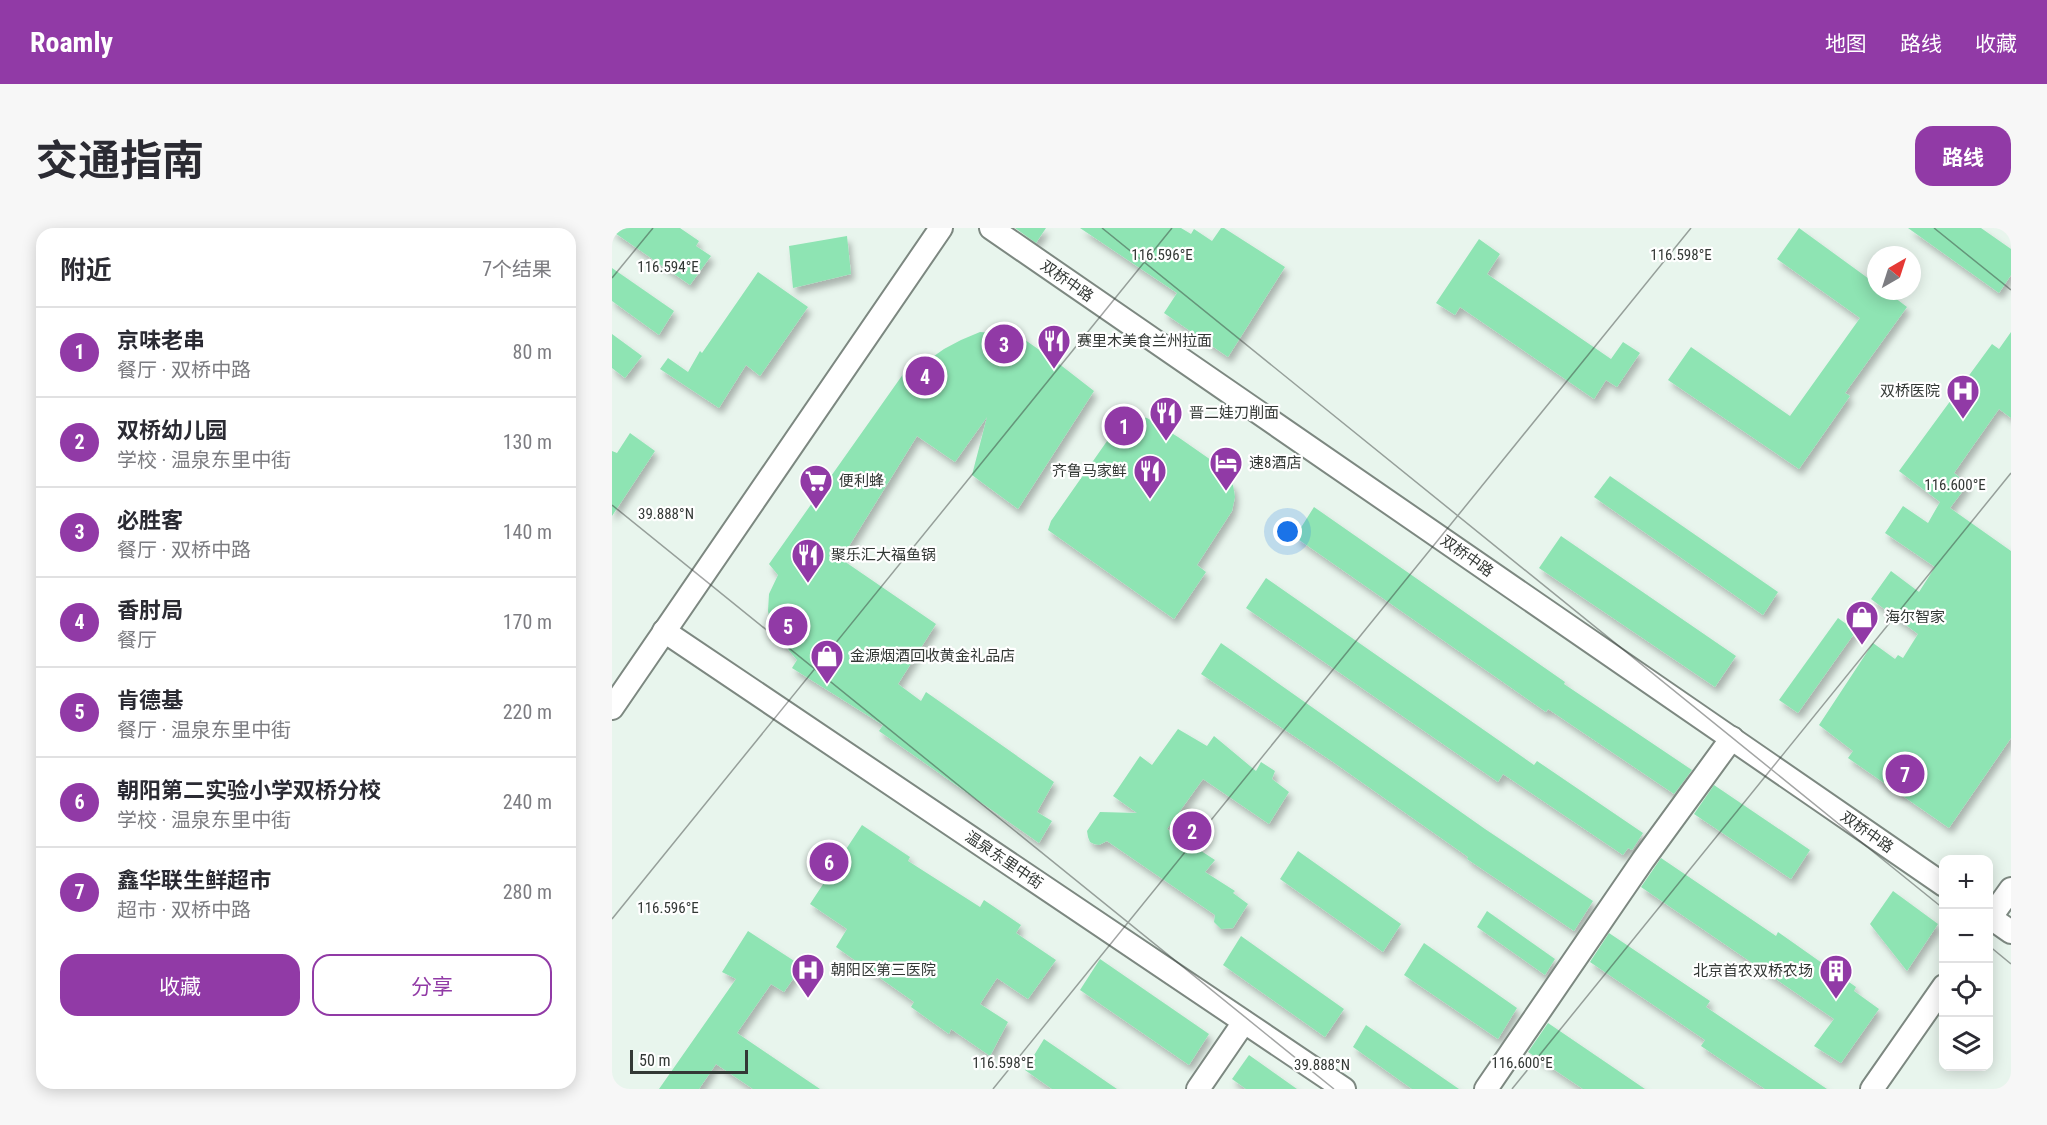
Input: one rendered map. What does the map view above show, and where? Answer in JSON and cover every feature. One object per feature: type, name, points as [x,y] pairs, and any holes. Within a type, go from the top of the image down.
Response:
[{"type":"street","points":[[612,708],[941,228]]},
{"type":"street","name":"双桥中路","points":[[991,228],[1939,882]]},
{"type":"street","name":"温泉东里中街","points":[[664,631],[1344,1089]]},
{"type":"street","points":[[1486,1089],[1643,860],[1732,738]]},
{"type":"street","points":[[1993,914],[2011,889]]},
{"type":"street","points":[[1993,921],[2011,932]]},
{"type":"street","points":[[1872,1089],[1939,993]]},
{"type":"street","points":[[1198,1089],[1244,1022]]},
{"type":"building","points":[[612,228],[680,228],[699,241],[696,246],[711,256],[690,285],[612,231]]},
{"type":"building","points":[[1015,228],[1046,228],[1036,243]]},
{"type":"building","points":[[1080,228],[1181,228],[1191,234],[1194,229],[1212,241],[1221,228],[1224,228],[1285,267],[1228,357],[1164,313],[1177,293]]},
{"type":"building","points":[[1799,228],[1867,277],[1867,300],[1898,300],[1907,307],[1845,393],[1850,396],[1799,469],[1668,380],[1691,347],[1790,416],[1860,318],[1777,259]]},
{"type":"building","points":[[1908,228],[1981,228],[2011,249],[2011,275],[1999,293]]},
{"type":"building","points":[[847,236],[851,274],[793,288],[789,246]]},
{"type":"building","points":[[1479,239],[1500,254],[1487,274],[1611,359],[1623,342],[1640,353],[1617,387],[1606,380],[1594,399],[1460,307],[1455,315],[1436,303]]},
{"type":"building","points":[[612,268],[674,311],[659,335],[612,301]]},
{"type":"building","points":[[758,272],[808,307],[760,376],[746,365],[719,408],[660,369],[668,358],[688,372],[700,351],[702,353]]},
{"type":"building","points":[[980,332],[1018,335],[1094,391],[1018,509],[972,475],[987,417],[955,462],[917,436],[841,559],[936,624],[898,684],[921,701],[926,692],[1054,782],[1037,812],[1052,821],[1039,843],[879,731],[883,725],[792,668],[797,660],[772,630],[768,611],[769,594],[778,575],[769,564],[906,370],[915,375],[927,361],[944,349]]},
{"type":"building","points":[[2011,332],[2011,418],[1999,409],[1954,473],[1968,484],[1950,508],[2011,551],[2011,738],[1949,828],[1848,758],[1853,751],[1819,725],[1873,643],[1895,659],[1898,655],[1903,658],[1918,634],[1871,599],[1891,571],[1919,592],[1935,567],[1885,533],[1903,506],[1928,523],[1940,502],[1899,471],[1992,344],[1999,349]]},
{"type":"building","points":[[612,334],[642,356],[625,378],[612,368]]},
{"type":"building","points":[[1126,414],[1147,418],[1178,437],[1221,467],[1216,471],[1233,485],[1235,497],[1232,511],[1197,565],[1206,572],[1174,619],[1048,530],[1051,521]]},
{"type":"building","points":[[630,433],[655,451],[612,516],[612,451],[617,453]]},
{"type":"building","points":[[1610,476],[1778,592],[1763,615],[1594,497]]},
{"type":"building","points":[[1314,507],[1565,682],[1564,684],[1692,770],[1674,794],[1548,709],[1546,712],[1295,537]]},
{"type":"building","points":[[1561,536],[1736,656],[1715,687],[1539,568]]},
{"type":"building","points":[[1266,578],[1534,765],[1537,761],[1643,833],[1632,850],[1628,848],[1623,855],[1503,774],[1498,782],[1246,608]]},
{"type":"building","points":[[1838,618],[1856,631],[1798,713],[1779,700]]},
{"type":"building","points":[[1221,643],[1485,829],[1593,901],[1574,931],[1467,859],[1468,857],[1333,762],[1201,674]]},
{"type":"building","points":[[1178,729],[1207,746],[1214,736],[1256,771],[1261,762],[1275,771],[1272,779],[1289,792],[1269,824],[1203,779],[1167,829],[1215,860],[1205,872],[1235,891],[1233,893],[1248,904],[1233,928],[1221,929],[1214,922],[1215,915],[1107,841],[1099,845],[1094,844],[1088,837],[1087,831],[1100,812],[1137,813],[1113,796],[1140,756],[1152,765]]},
{"type":"building","points":[[1714,785],[1810,850],[1791,879],[1694,814]]},
{"type":"building","points":[[862,825],[910,857],[908,861],[980,907],[984,900],[1021,925],[1016,933],[1056,960],[1028,999],[997,978],[980,1004],[1008,1022],[990,1056],[951,1029],[949,1034],[911,1007],[914,1002],[836,947],[847,929],[810,904]]},
{"type":"building","points":[[1298,851],[1401,924],[1383,952],[1280,879]]},
{"type":"building","points":[[1661,858],[1776,936],[1778,932],[1856,987],[1854,991],[1879,1009],[1841,1063],[1814,1046],[1834,1019],[1641,887]]},
{"type":"building","points":[[1893,891],[1938,924],[1907,971],[1870,924]]},
{"type":"building","points":[[1487,911],[1555,959],[1545,975],[1477,927]]},
{"type":"building","points":[[748,931],[802,966],[784,992],[771,984],[737,1033],[820,1089],[753,1089],[716,1064],[699,1089],[659,1089],[736,979],[722,972]]},
{"type":"building","points":[[1609,933],[1710,1001],[1706,1007],[1827,1089],[1765,1089],[1701,1046],[1705,1040],[1590,962]]},
{"type":"building","points":[[1241,936],[1344,1009],[1325,1037],[1223,965]]},
{"type":"building","points":[[1424,943],[1517,1008],[1498,1039],[1404,975]]},
{"type":"building","points":[[1100,959],[1209,1034],[1189,1065],[1080,990]]},
{"type":"building","points":[[1548,1023],[1645,1089],[1583,1089],[1528,1052]]},
{"type":"building","points":[[1366,1025],[1459,1089],[1412,1089],[1353,1047]]},
{"type":"building","points":[[1044,1039],[1117,1089],[1052,1089],[1025,1070]]},
{"type":"building","points":[[1249,1055],[1297,1089],[1246,1089],[1232,1079]]},
{"type":"place","name":"必胜客","points":[[1004,344]]},
{"type":"place","name":"赛里木美食兰州拉面","points":[[1054,370]]},
{"type":"place","name":"香肘局","points":[[925,376]]},
{"type":"place","name":"双桥医院","points":[[1963,420]]},
{"type":"place","name":"京味老串","points":[[1124,426]]},
{"type":"place","name":"晋二娃刀削面","points":[[1166,442]]},
{"type":"place","name":"速8酒店","points":[[1226,492]]},
{"type":"place","name":"齐鲁马家鲜","points":[[1150,500]]},
{"type":"place","name":"便利蜂","points":[[816,510]]},
{"type":"place","name":"聚乐汇大福鱼锅","points":[[808,584]]},
{"type":"place","name":"肯德基","points":[[788,626]]},
{"type":"place","name":"海尔智家","points":[[1862,646]]},
{"type":"place","name":"金源烟酒回收黄金礼品店","points":[[827,685]]},
{"type":"place","name":"鑫华联生鲜超市","points":[[1905,774]]},
{"type":"place","name":"双桥幼儿园","points":[[1192,831]]},
{"type":"place","name":"朝阳第二实验小学双桥分校","points":[[829,862]]},
{"type":"place","name":"朝阳区第三医院","points":[[808,999]]},
{"type":"place","name":"北京首农双桥农场","points":[[1836,1000]]}]
